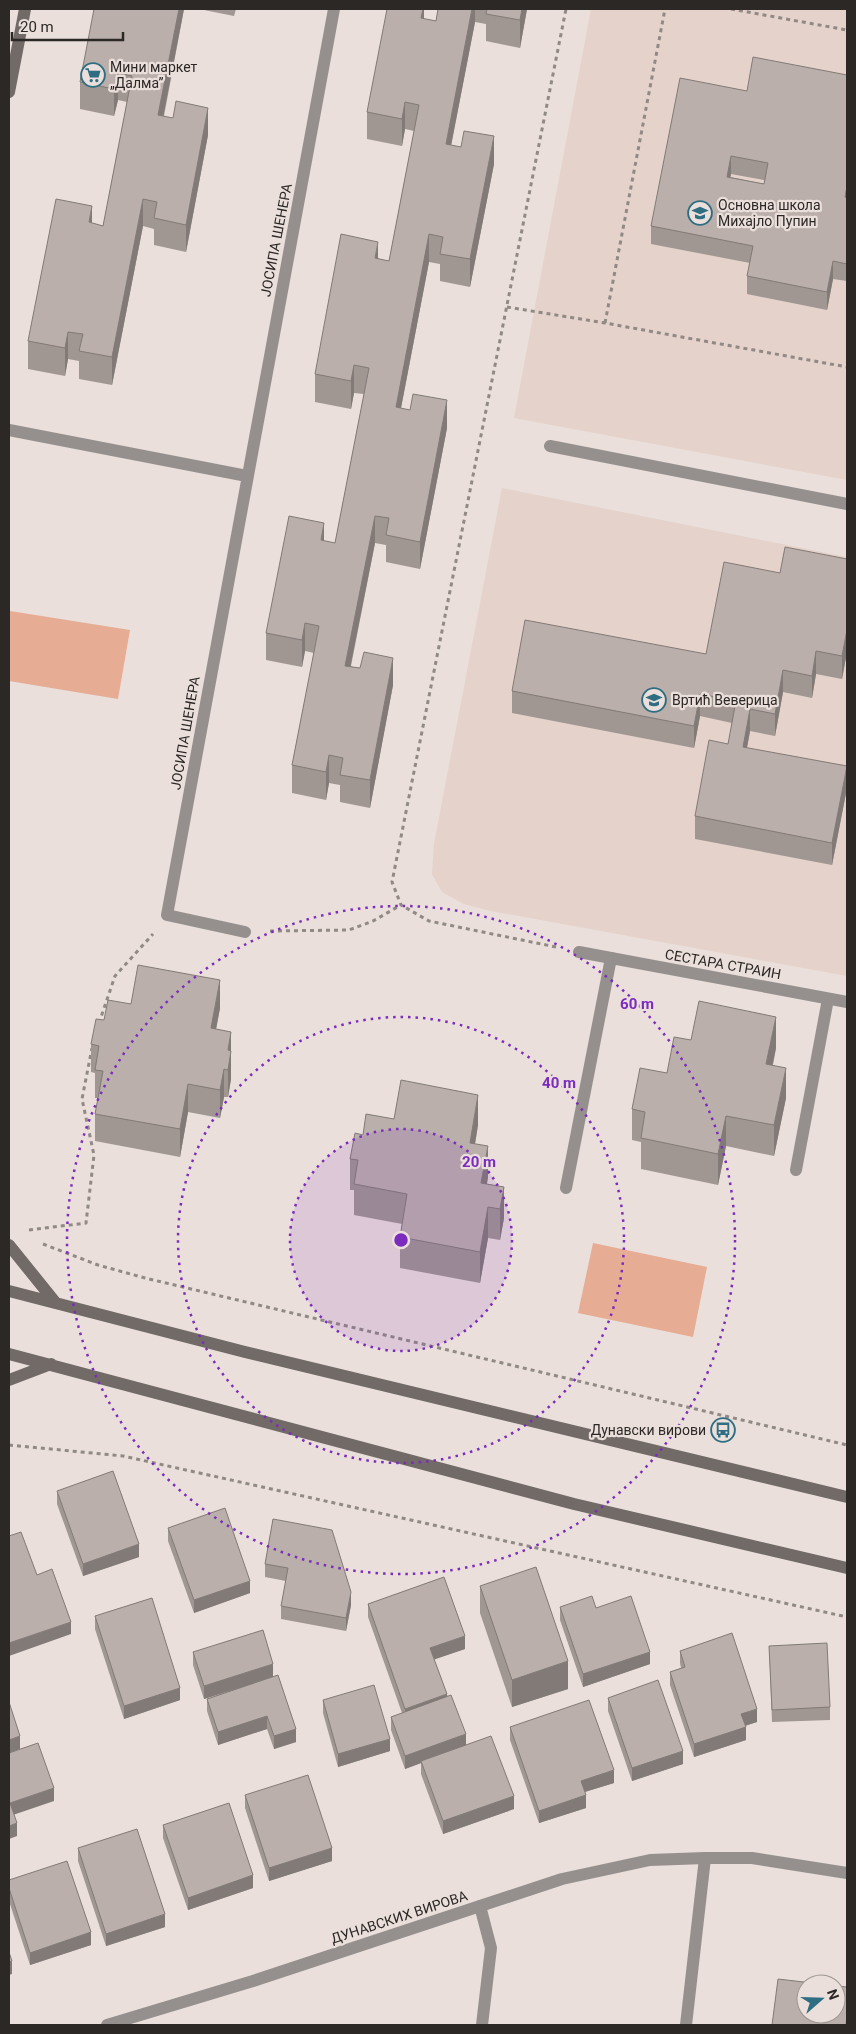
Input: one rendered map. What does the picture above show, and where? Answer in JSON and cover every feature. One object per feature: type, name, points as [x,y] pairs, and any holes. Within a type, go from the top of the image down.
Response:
[{"type":"main road","points":[[9,92],[25,9]]},
{"type":"main road","points":[[9,1245],[55,1302]]},
{"type":"main road","points":[[9,1291],[244,1352],[847,1497]]},
{"type":"main road","points":[[9,1354],[574,1504],[847,1568]]},
{"type":"main road","points":[[9,1380],[52,1364]]},
{"type":"street","name":"ЈОСИПА ШЕНЕРА","points":[[167,915],[334,9]]},
{"type":"street","points":[[9,430],[247,476]]},
{"type":"street","points":[[550,446],[847,504]]},
{"type":"street","points":[[167,915],[245,932]]},
{"type":"street","name":"СЕСТАРА СТРАИН","points":[[579,952],[847,1002]]},
{"type":"street","points":[[566,1188],[612,958]]},
{"type":"street","points":[[796,1170],[828,999]]},
{"type":"street","points":[[686,2025],[705,1858]]},
{"type":"street","name":"ДУНАВСКИХ ВИРОВА","points":[[107,2025],[253,1980],[562,1879],[608,1868],[650,1860],[752,1858],[847,1873]]},
{"type":"street","points":[[480,1906],[491,1948],[482,2025]]},
{"type":"path","points":[[566,9],[392,882],[401,905],[429,922],[579,952]]},
{"type":"path","points":[[605,323],[665,9]]},
{"type":"path","points":[[731,9],[847,30]]},
{"type":"path","points":[[507,307],[847,366]]},
{"type":"path","points":[[245,932],[348,930],[373,921],[401,905]]},
{"type":"path","points":[[97,1029],[115,976],[146,944],[167,915]]},
{"type":"path","points":[[28,1231],[86,1222],[94,1155],[82,1099],[92,1047]]},
{"type":"path","points":[[36,1241],[98,1265],[145,1278],[847,1445]]},
{"type":"path","points":[[9,1445],[123,1456],[847,1617]]},
{"type":"shaded area","name":"Основна школа Михајло Пупин","points":[[591,9],[847,9],[847,480],[514,418]]},
{"type":"shaded area","name":"Вртић Веверица","points":[[502,488],[847,557],[847,976],[491,911],[464,904],[442,892],[432,874],[434,844]]},
{"type":"shaded area","points":[[10,611],[130,630],[118,699],[9,681]]},
{"type":"shaded area","points":[[593,1243],[707,1267],[693,1337],[578,1313]]},
{"type":"building","points":[[94,9],[179,9],[158,115],[173,118],[176,101],[208,108],[186,225],[154,218],[157,202],[143,199],[112,357],[79,351],[83,334],[68,332],[65,348],[28,341],[56,199],[92,206],[89,222],[103,226],[132,76],[118,73],[114,89],[80,82]]},
{"type":"building","points":[[387,9],[423,9],[421,18],[436,21],[438,9],[472,9],[446,144],[461,147],[464,131],[494,136],[470,259],[440,254],[443,237],[429,234],[396,407],[410,410],[413,394],[447,400],[420,542],[386,535],[389,518],[375,516],[345,666],[360,668],[364,652],[393,658],[370,780],[340,775],[343,758],[329,755],[326,772],[292,765],[319,626],[305,623],[302,640],[266,633],[289,516],[324,523],[321,540],[335,543],[369,368],[354,365],[351,381],[315,374],[341,234],[378,242],[375,258],[389,261],[419,105],[405,102],[402,119],[367,112]]},
{"type":"building","points":[[487,9],[522,9],[520,20],[486,14]]},
{"type":"building","points":[[753,57],[847,75],[847,186],[845,197],[847,198],[847,264],[833,261],[827,292],[747,276],[753,246],[651,226],[680,78],[747,91]],"holes":[[[731,156],[768,163],[764,184],[727,177]]]},
{"type":"building","points":[[785,547],[847,559],[847,630],[842,656],[816,651],[812,676],[783,670],[775,714],[750,709],[743,747],[847,766],[832,843],[695,816],[709,740],[728,744],[736,701],[700,694],[694,726],[512,691],[525,620],[706,654],[724,562],[780,573]]},
{"type":"building","points":[[138,965],[220,980],[211,1028],[231,1032],[228,1050],[231,1051],[228,1070],[224,1069],[220,1090],[188,1084],[180,1129],[95,1114],[103,1071],[95,1070],[99,1046],[91,1044],[96,1019],[104,1020],[108,1000],[131,1004]]},
{"type":"building","points":[[699,1001],[776,1017],[766,1064],[786,1068],[774,1125],[726,1116],[718,1154],[641,1138],[645,1112],[632,1109],[640,1068],[667,1073],[674,1037],[691,1040]]},
{"type":"building","points":[[401,1080],[478,1095],[470,1143],[488,1146],[481,1183],[504,1187],[500,1209],[488,1207],[480,1252],[400,1237],[407,1194],[354,1184],[358,1160],[350,1159],[355,1133],[363,1135],[366,1114],[394,1119]]},
{"type":"building","points":[[113,1471],[139,1544],[83,1564],[57,1491]]},
{"type":"building","points":[[225,1508],[250,1581],[194,1600],[168,1528]]},
{"type":"building","points":[[273,1519],[332,1530],[351,1592],[346,1618],[281,1606],[288,1568],[265,1564]]},
{"type":"building","points":[[21,1532],[37,1575],[52,1569],[71,1622],[9,1643],[9,1536]]},
{"type":"building","points":[[536,1567],[568,1661],[512,1680],[480,1586]]},
{"type":"building","points":[[444,1577],[465,1636],[430,1648],[447,1694],[405,1709],[368,1604]]},
{"type":"building","points":[[592,1596],[596,1608],[631,1596],[650,1652],[583,1674],[560,1607]]},
{"type":"building","points":[[152,1598],[180,1688],[124,1706],[95,1616]]},
{"type":"building","points":[[263,1630],[273,1664],[204,1686],[193,1652]]},
{"type":"building","points":[[732,1633],[757,1709],[741,1714],[746,1727],[694,1744],[670,1672],[685,1667],[680,1651]]},
{"type":"building","points":[[827,1643],[830,1707],[772,1710],[769,1646]]},
{"type":"building","points":[[278,1675],[296,1729],[274,1736],[267,1716],[218,1732],[207,1699]]},
{"type":"building","points":[[658,1680],[683,1751],[632,1768],[608,1698]]},
{"type":"building","points":[[374,1685],[390,1739],[338,1754],[323,1700]]},
{"type":"building","points":[[451,1695],[466,1734],[405,1756],[391,1717]]},
{"type":"building","points":[[589,1700],[614,1770],[581,1781],[586,1795],[539,1811],[510,1727]]},
{"type":"building","points":[[9,1702],[20,1736],[9,1740]]},
{"type":"building","points":[[491,1736],[514,1796],[443,1821],[421,1761]]},
{"type":"building","points":[[38,1743],[54,1788],[10,1803],[17,1823],[9,1826],[9,1753]]},
{"type":"building","points":[[308,1775],[332,1848],[269,1868],[245,1795]]},
{"type":"building","points":[[229,1803],[253,1875],[188,1898],[163,1825]]},
{"type":"building","points":[[137,1829],[165,1914],[106,1934],[78,1848]]},
{"type":"building","points":[[67,1861],[91,1932],[30,1953],[9,1888],[9,1880]]},
{"type":"building","points":[[778,1979],[796,1981],[796,2024],[846,2024],[847,1987],[846,2025],[772,2025]]},
{"type":"place","name":"Мини маркет „Далма”","points":[[93,75]]},
{"type":"place","name":"Основна школа Михајло Пупин","points":[[700,213]]},
{"type":"place","name":"Вртић Веверица","points":[[654,700]]},
{"type":"place","name":"Дунавски вирови","points":[[723,1430]]}]
